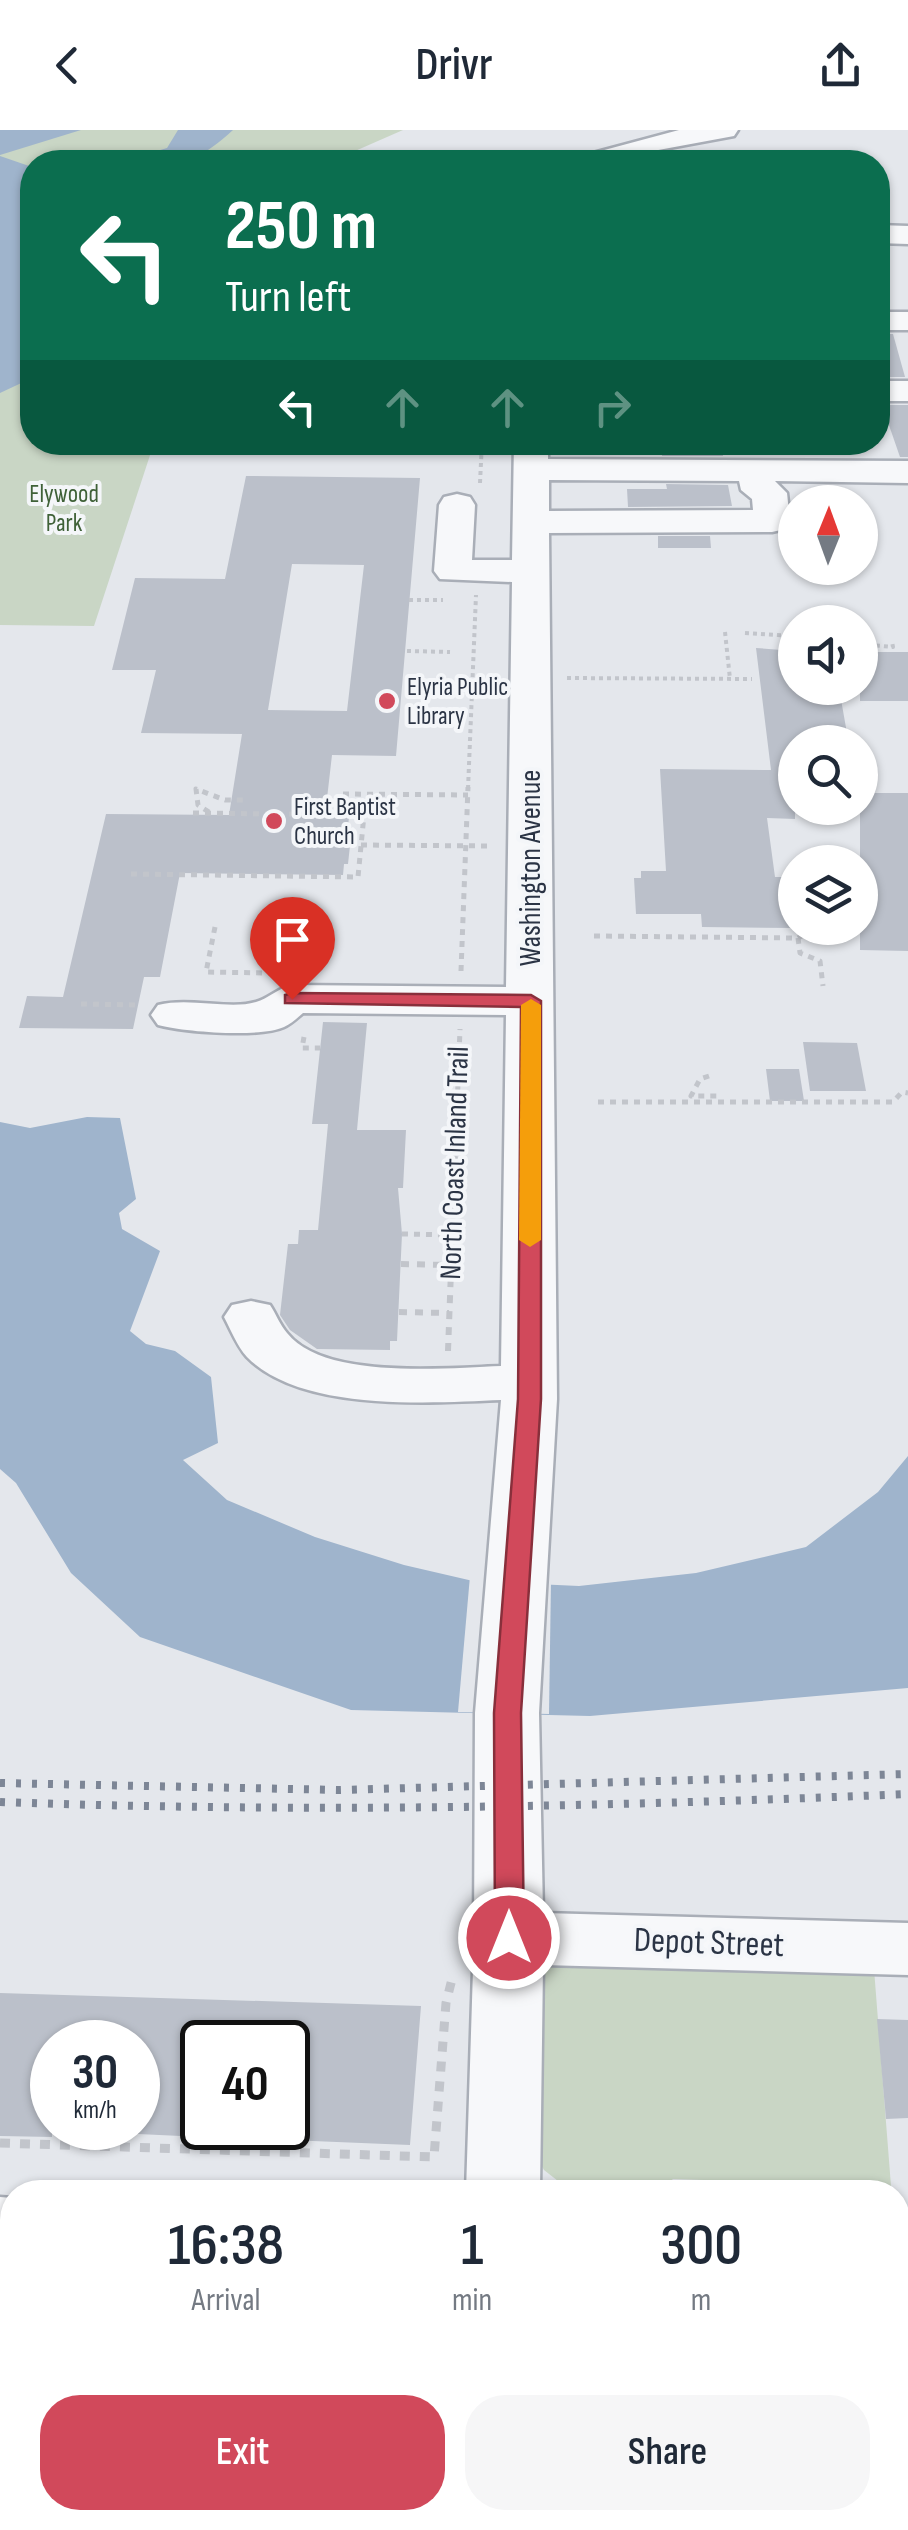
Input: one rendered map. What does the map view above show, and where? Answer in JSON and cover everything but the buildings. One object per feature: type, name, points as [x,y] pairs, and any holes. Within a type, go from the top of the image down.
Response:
[{"type":"street","points":[[625,150],[668,134],[724,130]]},
{"type":"street","points":[[532,456],[777,461],[908,472]]},
{"type":"street","name":"Washington Avenue","points":[[502,2180],[481,1951],[508,1713],[529,1382],[532,456]]},
{"type":"street","points":[[457,505],[453,571],[476,571],[531,545],[772,521],[769,493],[759,490],[777,461]]},
{"type":"street","points":[[531,545],[778,538]]},
{"type":"street","points":[[166,1010],[268,1017],[292,999],[531,1001]]},
{"type":"street","points":[[251,1317],[266,1344],[283,1358],[343,1379],[382,1383],[529,1382]]},
{"type":"street","name":"Depot Street","points":[[481,1951],[908,1949]]},
{"type":"path","name":"North Coast Inland Trail","points":[[455,1384],[447,1361],[476,571]]},
{"type":"path","points":[[409,600],[439,600]]},
{"type":"path","points":[[725,632],[730,679]]},
{"type":"path","points":[[745,633],[778,635]]},
{"type":"path","points":[[878,646],[892,647],[892,642]]},
{"type":"path","points":[[407,651],[450,652]]},
{"type":"path","points":[[556,678],[752,680]]},
{"type":"path","points":[[210,813],[198,805],[196,788],[225,800],[246,800]]},
{"type":"path","points":[[343,794],[468,795]]},
{"type":"path","points":[[353,880],[366,794]]},
{"type":"path","points":[[193,813],[364,814]]},
{"type":"path","points":[[353,880],[465,846],[498,846]]},
{"type":"path","points":[[131,874],[358,877],[353,880]]},
{"type":"path","points":[[594,936],[778,938]]},
{"type":"path","points":[[799,945],[800,952],[820,961],[823,986]]},
{"type":"path","points":[[81,1004],[166,1010]]},
{"type":"path","points":[[689,1099],[700,1079],[709,1076]]},
{"type":"path","points":[[598,1102],[893,1102],[902,1092],[908,1093]]},
{"type":"path","points":[[689,1099],[722,1096]]},
{"type":"path","points":[[402,1234],[453,1234]]},
{"type":"path","points":[[400,1264],[452,1265]]},
{"type":"path","points":[[398,1312],[449,1313]]},
{"type":"path","points":[[0,2143],[434,2157],[446,2003],[481,1951]]},
{"type":"green space","name":"Elywood Park","points":[[0,130],[403,130],[357,150],[20,150],[20,455],[150,455],[94,626],[0,625]]},
{"type":"green space","points":[[572,1959],[874,1969],[891,2180],[557,2180],[544,2170],[534,2152],[537,1965]]},
{"type":"water","points":[[0,130],[81,130],[0,155]]},
{"type":"water","points":[[178,130],[233,130],[208,150],[160,150],[167,148]]},
{"type":"water","points":[[0,156],[20,163],[20,384],[0,393]]},
{"type":"water","points":[[87,1117],[120,1118],[136,1199],[119,1213],[122,1229],[160,1251],[130,1331],[146,1344],[175,1351],[211,1377],[218,1443],[183,1460],[227,1500],[315,1537],[404,1565],[473,1581],[579,1586],[696,1573],[806,1547],[878,1492],[908,1456],[908,1688],[590,1716],[351,1710],[140,1637],[71,1573],[16,1483],[0,1469],[0,1122],[30,1128]]},
{"type":"pier","points":[[470,1576],[551,1580],[549,1714],[458,1712]]},
{"type":"railway","points":[[0,1783],[340,1790],[908,1774]]},
{"type":"railway","points":[[0,1802],[454,1807],[908,1794]]},
{"type":"slow traffic","points":[[530,1240],[531,1005]]},
{"type":"place","name":"Elyria Public Library","points":[[387,701]]},
{"type":"place","name":"First Baptist Church","points":[[274,821]]},
{"type":"route","points":[[292,999],[531,1001],[529,1399],[508,1713],[509,1938]]}]
